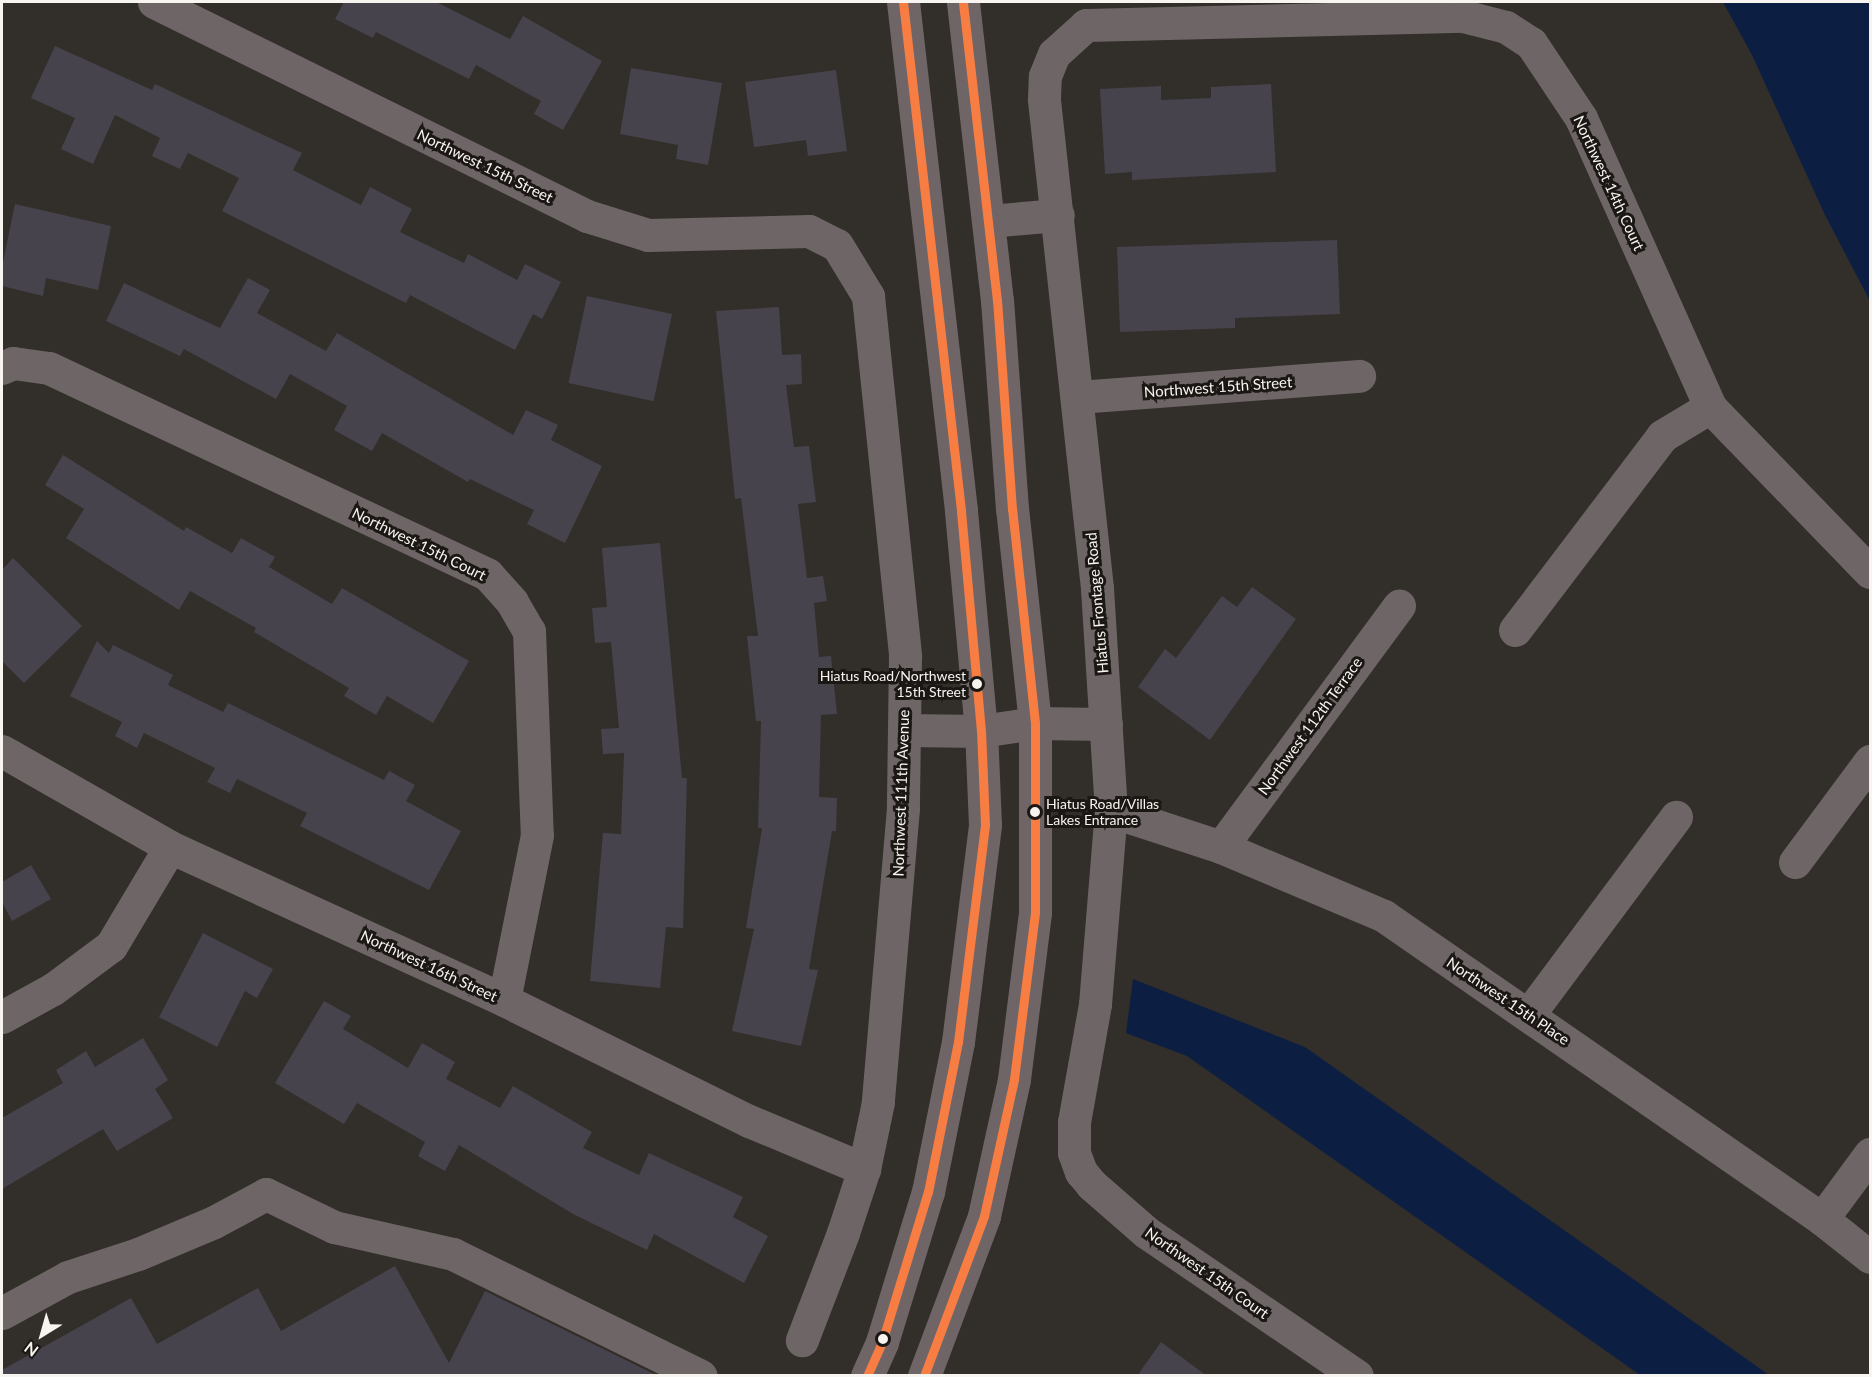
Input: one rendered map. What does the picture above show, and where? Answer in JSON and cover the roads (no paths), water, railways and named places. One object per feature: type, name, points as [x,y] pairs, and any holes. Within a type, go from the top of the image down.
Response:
[{"type":"main road","points":[[867,1376],[882,1342],[928,1192],[957,1042],[985,825],[981,731],[961,510],[903,2]]},
{"type":"main road","points":[[924,1376],[984,1216],[1014,1079],[1035,912],[1035,723],[988,221],[963,2]]},
{"type":"main road","points":[[981,731],[1035,723]]},
{"type":"street","name":"Northwest 15th Street","points":[[154,2],[587,216],[648,235],[809,231],[837,245]]},
{"type":"street","name":"Northwest 14th Court","points":[[1054,54],[1086,25],[1463,16],[1506,27],[1531,43],[1581,118],[1710,407],[1870,572]]},
{"type":"street","name":"Hiatus Frontage Road","points":[[1054,54],[1045,76],[1044,99],[1097,588],[1111,811],[1095,1004],[1074,1122],[1074,1153]]},
{"type":"street","points":[[988,221],[1058,215]]},
{"type":"street","name":"Northwest 111th Avenue","points":[[802,1340],[864,1169],[881,1068],[903,808],[905,656],[868,296],[837,245]]},
{"type":"street","name":"Northwest 15th Court","points":[[7,366],[49,368],[488,575],[512,602],[529,631],[537,835],[504,1000]]},
{"type":"street","name":"Northwest 15th Street","points":[[1077,397],[1359,376]]},
{"type":"street","points":[[1515,630],[1662,436],[1710,407]]},
{"type":"street","name":"Northwest 112th Terrace","points":[[1221,847],[1399,606]]},
{"type":"street","points":[[1035,723],[1106,724]]},
{"type":"street","points":[[905,730],[981,731]]},
{"type":"street","name":"Northwest 16th Street","points":[[2,751],[170,847],[504,1000],[749,1122],[864,1169]]},
{"type":"street","points":[[1795,862],[1870,761]]},
{"type":"street","name":"Northwest 15th Place","points":[[1111,811],[1221,847],[1384,916],[1530,1014],[1822,1219],[1870,1257]]},
{"type":"street","points":[[1530,1014],[1676,817]]},
{"type":"street","points":[[2,1017],[53,989],[111,946],[170,847]]},
{"type":"street","name":"Northwest 15th Court","points":[[1074,1153],[1086,1178],[1146,1232],[1357,1376]]},
{"type":"street","points":[[1822,1219],[1870,1154]]},
{"type":"street","points":[[2,1313],[68,1277],[203,1227],[266,1194],[334,1227],[453,1254],[701,1376]]},
{"type":"water","points":[[1723,2],[1870,2],[1870,301],[1825,215],[1752,55]]},
{"type":"water","points":[[1133,979],[1305,1047],[1769,1375],[1640,1375],[1187,1056],[1126,1033]]},
{"type":"place","name":"Hiatus Road/Northwest 15th Street","points":[[977,684]]},
{"type":"place","name":"Hiatus Road/Villas Lakes Entrance","points":[[1035,812]]}]
